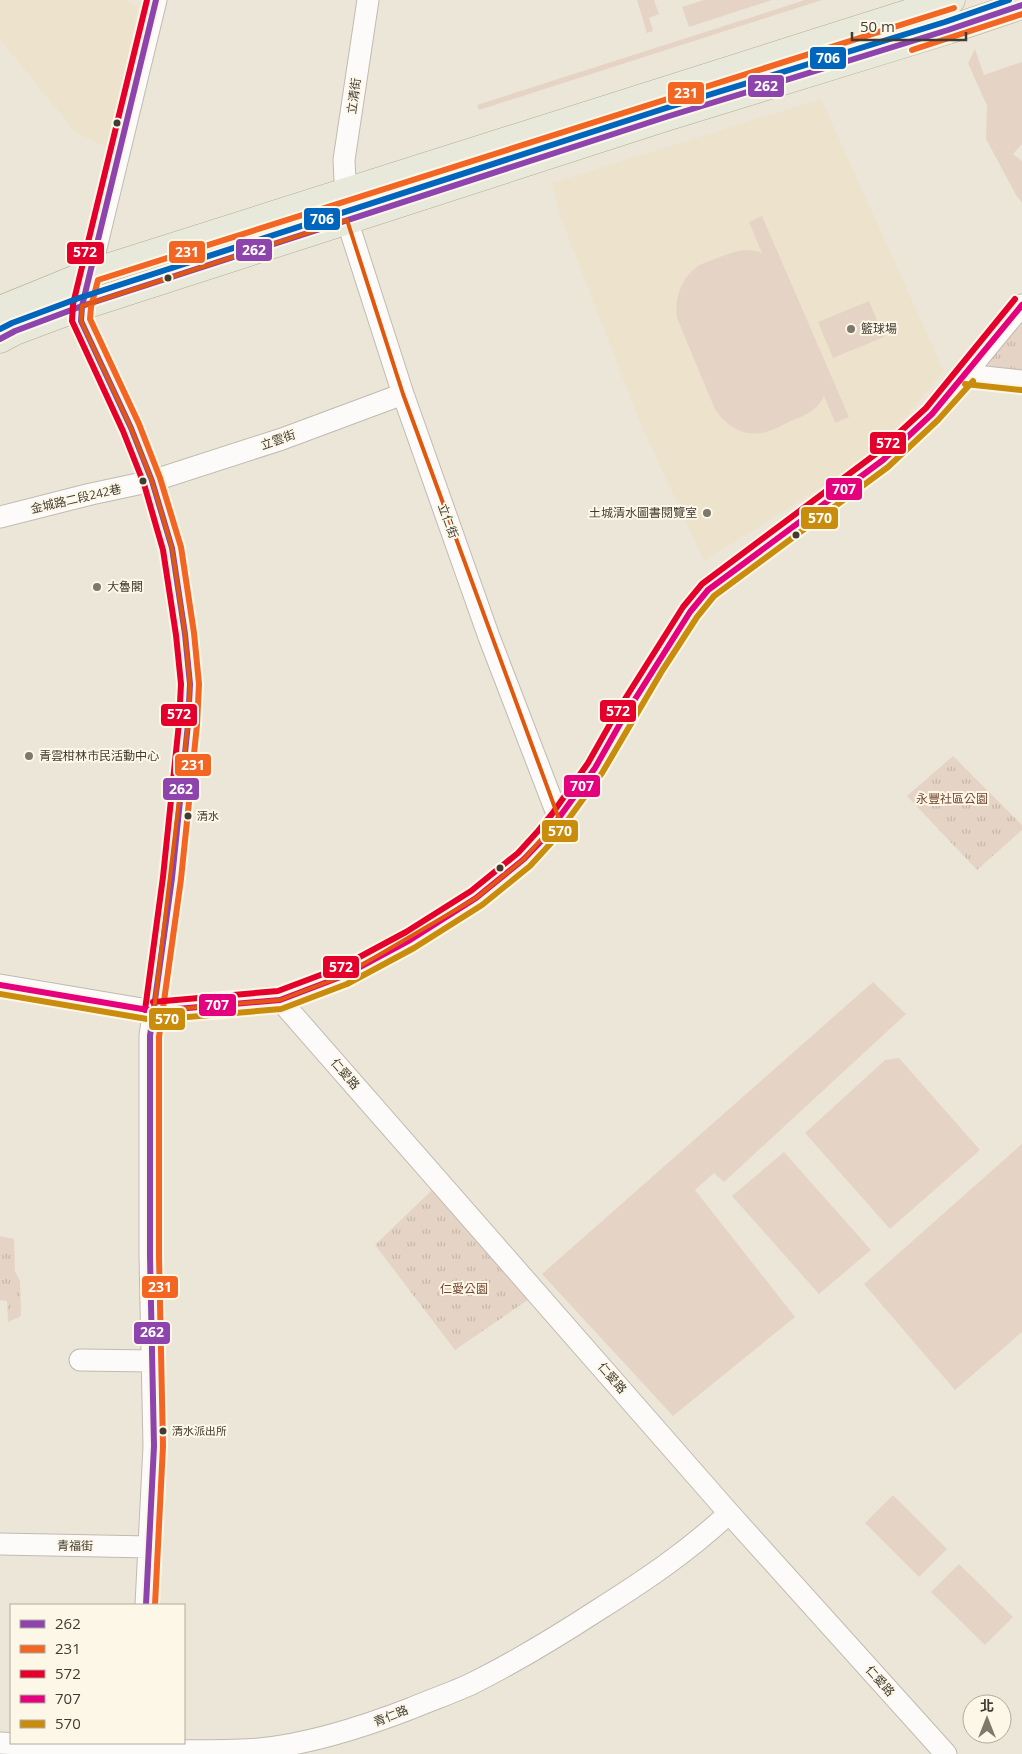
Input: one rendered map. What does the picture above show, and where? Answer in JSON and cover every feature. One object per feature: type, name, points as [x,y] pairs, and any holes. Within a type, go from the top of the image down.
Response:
[{"type":"main road","points":[[0,310],[91,273],[951,0]]},
{"type":"main road","points":[[0,339],[15,331],[82,306],[666,117],[939,33],[1022,5]]},
{"type":"street","points":[[146,1604],[154,1446],[150,1036],[172,878],[190,684],[185,634],[172,548],[152,481],[131,428],[81,321],[82,306],[156,0]]},
{"type":"street","name":"立清街","points":[[347,220],[344,160],[368,0]]},
{"type":"street","name":"立仁街","points":[[347,220],[403,394],[492,645],[559,818]]},
{"type":"street","points":[[0,985],[154,1011],[280,1000],[343,976],[410,940],[476,898],[524,859],[545,837],[595,768],[625,715],[690,612],[708,590],[883,460],[932,414],[1022,305]]},
{"type":"street","points":[[966,375],[1022,380]]},
{"type":"street","name":"立雲街","points":[[152,481],[282,439],[403,394]]},
{"type":"street","name":"金城路二段242巷","points":[[0,517],[152,481]]},
{"type":"street","name":"仁愛路","points":[[280,1000],[729,1513],[946,1754]]},
{"type":"street","points":[[80,1360],[153,1361]]},
{"type":"street","name":"青仁路","points":[[0,1744],[206,1752],[252,1749],[312,1740],[368,1725],[472,1683],[565,1632],[669,1563],[729,1513]]},
{"type":"street","name":"青福街","points":[[0,1544],[150,1548]]},
{"type":"highlighted area","points":[[347,220],[403,394],[559,819],[524,859],[476,898],[343,976],[280,1000],[154,1011],[188,724],[190,684],[185,634],[172,548],[152,481],[131,428],[81,321],[82,306]]},
{"type":"shaded area","points":[[0,0],[124,0],[138,6],[109,148],[76,133],[0,39]]},
{"type":"shaded area","points":[[821,99],[944,371],[876,453],[704,561],[639,420],[560,215],[552,183]]},
{"type":"green space","points":[[637,0],[654,0],[659,14],[649,18],[653,31],[647,33]]},
{"type":"green space","points":[[704,0],[772,0],[689,27],[682,7]]},
{"type":"green space","points":[[805,0],[822,0],[479,110],[477,105]]},
{"type":"green space","points":[[975,49],[984,75],[1022,62],[1022,144],[1013,154],[1022,161],[1022,203],[986,139],[987,106],[968,63]]},
{"type":"green space","points":[[762,216],[849,417],[835,423],[824,396],[810,412],[766,432],[743,432],[729,425],[714,407],[677,318],[676,311],[680,289],[687,277],[698,266],[736,252],[751,250],[762,253],[749,222]]},
{"type":"green space","name":"籃球場","points":[[869,301],[884,337],[833,358],[818,322]]},
{"type":"green space","points":[[1022,320],[1022,371],[986,367]]},
{"type":"green space","name":"永豐社區公園","points":[[953,756],[1022,825],[1022,830],[977,870],[907,796]]},
{"type":"green space","points":[[873,982],[906,1014],[724,1182],[714,1173],[695,1190],[795,1317],[673,1416],[542,1274]]},
{"type":"green space","points":[[899,1058],[980,1150],[890,1229],[805,1133],[885,1060]]},
{"type":"green space","points":[[1022,1144],[1022,1332],[955,1390],[864,1284]]},
{"type":"green space","points":[[784,1152],[871,1250],[819,1294],[732,1196]]},
{"type":"green space","name":"仁愛公園","points":[[434,1188],[532,1297],[455,1350],[375,1245]]},
{"type":"green space","points":[[0,1236],[14,1239],[15,1271],[20,1281],[21,1316],[8,1322],[7,1301],[0,1300]]},
{"type":"green space","points":[[893,1495],[947,1549],[919,1577],[865,1523]]},
{"type":"green space","points":[[959,1564],[1013,1617],[985,1645],[931,1592]]},
{"type":"transit line","name":"572","points":[[145,1010],[163,877],[179,723],[181,684],[176,635],[163,550],[144,484],[123,431],[72,321],[73,304],[147,0]]},
{"type":"transit line","name":"262","points":[[146,1604],[154,1446],[150,1256],[150,1036],[172,878],[188,724],[190,684],[185,634],[172,548],[152,481],[131,428],[81,321],[82,306],[156,0]]},
{"type":"transit line","name":"706","points":[[0,329],[79,298],[663,109],[945,22],[1009,0]]},
{"type":"transit line","name":"262","points":[[0,339],[15,331],[82,306],[666,117],[948,30],[1022,5]]},
{"type":"transit line","name":"231","points":[[155,1604],[163,1446],[159,1256],[159,1037],[181,879],[197,725],[199,684],[194,633],[181,547],[160,478],[139,424],[90,319],[98,280],[954,8]]},
{"type":"transit line","name":"231","points":[[912,50],[1022,14]]},
{"type":"transit line","name":"572","points":[[153,1002],[278,991],[339,968],[406,932],[471,891],[518,853],[552,814],[588,763],[618,710],[683,607],[702,584],[877,453],[926,408],[1015,299]]},
{"type":"transit line","name":"707","points":[[0,985],[154,1011],[280,1000],[343,976],[410,940],[476,898],[524,859],[545,837],[595,768],[625,715],[690,612],[708,590],[883,460],[932,414],[1022,305]]},
{"type":"transit line","name":"570","points":[[0,994],[153,1020],[281,1009],[347,984],[414,948],[482,905],[530,866],[551,843],[602,773],[662,671],[697,617],[714,596],[888,467],[938,420],[973,381]]},
{"type":"transit line","name":"570","points":[[965,384],[1021,390]]},
{"type":"place","name":"籃球場","points":[[851,329]]},
{"type":"place","name":"土城清水圖書閱覽室","points":[[707,513]]},
{"type":"place","name":"大魯閣","points":[[97,587]]},
{"type":"place","name":"青雲柑林市民活動中心","points":[[29,756]]},
{"type":"place","name":"清水","points":[[188,816]]},
{"type":"place","name":"清水派出所","points":[[163,1431]]}]
